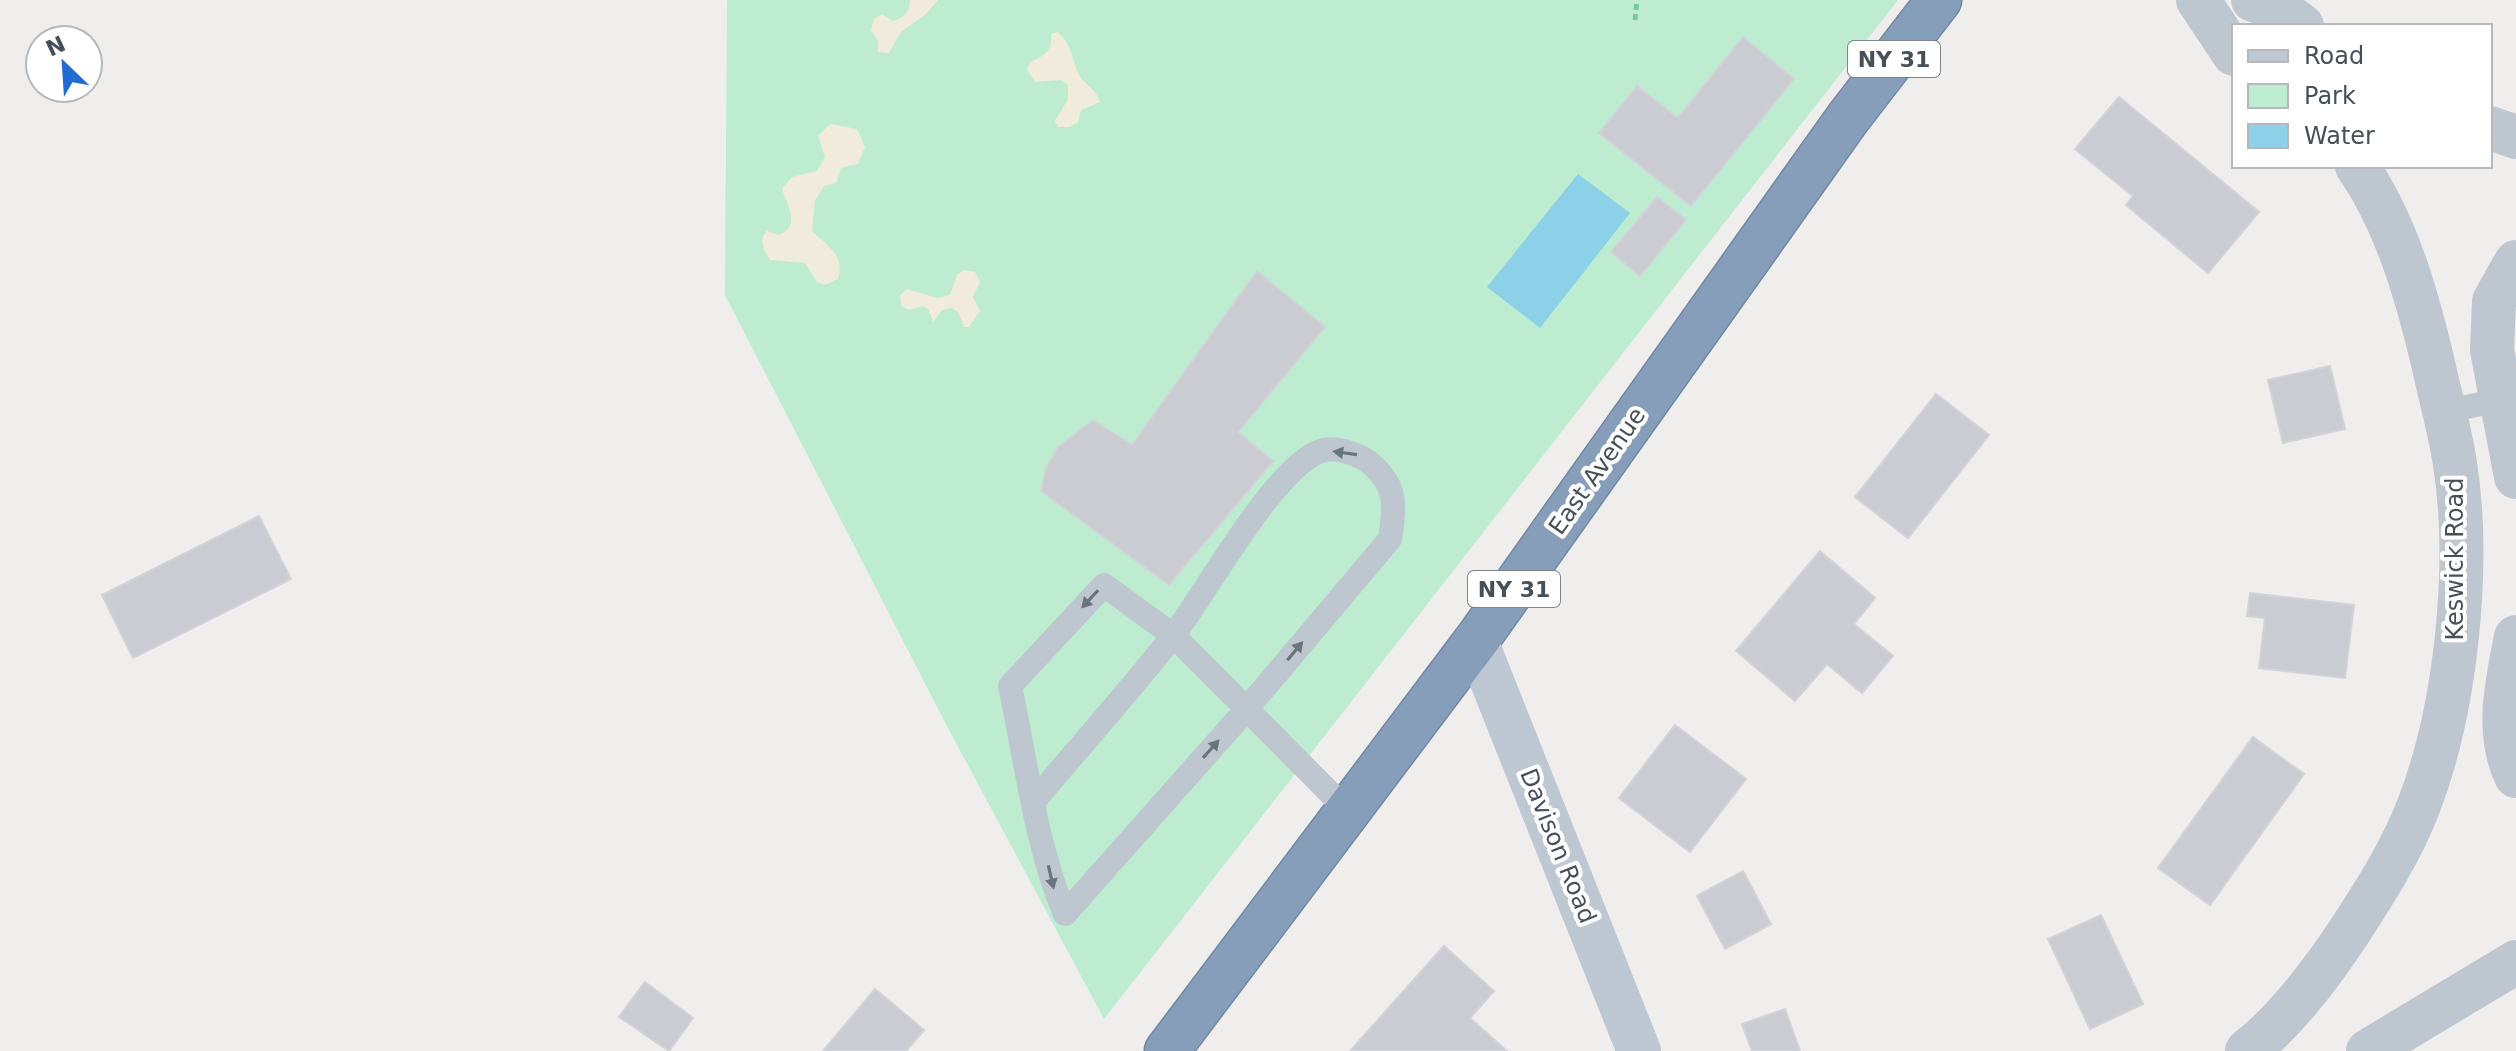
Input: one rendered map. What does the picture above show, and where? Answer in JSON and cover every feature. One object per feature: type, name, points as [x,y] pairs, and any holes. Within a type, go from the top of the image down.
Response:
[{"type":"highway","name":"East Avenue","points":[[1167,1051],[1476,641],[1848,118],[1939,0]]},
{"type":"street","points":[[2198,0],[2232,51]]},
{"type":"street","points":[[2253,0],[2280,9],[2299,24]]},
{"type":"street","points":[[2492,129],[2516,137]]},
{"type":"street","name":"Keswick Road","points":[[2247,1051],[2263,1039],[2327,964],[2379,886],[2423,792],[2444,724],[2456,651],[2459,603],[2455,466],[2419,303],[2389,225],[2358,168]]},
{"type":"street","points":[[2516,262],[2494,301],[2492,350],[2504,399],[2516,477]]},
{"type":"street","points":[[2516,637],[2505,697],[2506,742],[2516,776]]},
{"type":"street","name":"Davison Road","points":[[1476,641],[1639,1051]]},
{"type":"street","points":[[2368,1051],[2516,962]]},
{"type":"lane","points":[[2443,412],[2504,399]]},
{"type":"lane","points":[[1035,800],[1174,636],[1258,511],[1300,464],[1325,450],[1360,455],[1383,474],[1396,503],[1390,539],[1245,711],[1065,914],[1054,888],[1010,686],[1104,585],[1174,636],[1245,711],[1348,811]]},
{"type":"path","points":[[1635,20],[1637,0]]},
{"type":"green space","points":[[727,0],[1898,0],[1104,1019],[948,728],[725,295]]},
{"type":"sand","points":[[910,0],[938,0],[926,14],[901,32],[889,53],[878,52],[878,41],[871,30],[874,19],[882,14],[893,21],[900,18],[908,11]]},
{"type":"sand","points":[[1058,32],[1070,49],[1081,78],[1100,102],[1081,110],[1078,122],[1070,127],[1058,127],[1055,121],[1068,99],[1068,85],[1061,80],[1035,82],[1027,69],[1030,62],[1051,45],[1051,34]]},
{"type":"sand","points":[[830,124],[857,129],[865,147],[858,164],[841,168],[836,183],[824,186],[815,201],[812,231],[833,251],[840,271],[838,279],[825,285],[817,282],[805,263],[770,260],[762,241],[767,231],[779,235],[790,225],[791,213],[782,188],[792,177],[817,171],[825,157],[818,136]]},
{"type":"sand","points":[[964,270],[975,272],[980,282],[973,297],[980,311],[969,327],[964,327],[958,312],[951,308],[942,310],[933,322],[928,309],[922,306],[909,310],[901,306],[900,295],[907,289],[937,298],[950,295],[957,275]]},
{"type":"water","points":[[1578,174],[1630,213],[1540,328],[1487,287]]},
{"type":"building","points":[[1743,37],[1794,79],[1691,206],[1599,133],[1637,86],[1678,118]]},
{"type":"building","points":[[2119,97],[2259,212],[2208,273],[2126,205],[2133,196],[2075,149]]},
{"type":"building","points":[[1657,197],[1686,220],[1640,276],[1611,252]]},
{"type":"building","points":[[1257,271],[1325,327],[1238,432],[1273,461],[1169,585],[1041,491],[1046,468],[1057,448],[1093,420],[1132,445]]},
{"type":"building","points":[[2330,366],[2345,429],[2283,443],[2268,380]]},
{"type":"building","points":[[1936,394],[1989,435],[1908,538],[1855,497]]},
{"type":"building","points":[[259,516],[291,579],[133,658],[102,595]]},
{"type":"building","points":[[1820,551],[1875,598],[1854,624],[1893,656],[1862,693],[1827,664],[1795,701],[1736,651]]},
{"type":"building","points":[[2250,593],[2354,605],[2345,678],[2259,668],[2265,618],[2247,616]]},
{"type":"building","points":[[1675,725],[1746,779],[1690,852],[1619,798]]},
{"type":"building","points":[[2253,737],[2304,774],[2210,905],[2158,868]]},
{"type":"building","points":[[1743,871],[1771,924],[1725,949],[1697,896]]},
{"type":"building","points":[[2101,915],[2143,1004],[2090,1029],[2048,939]]},
{"type":"building","points":[[1444,946],[1494,991],[1470,1018],[1507,1051],[1350,1051]]},
{"type":"building","points":[[645,982],[693,1018],[669,1051],[619,1017]]},
{"type":"building","points":[[875,989],[924,1030],[906,1051],[823,1051]]},
{"type":"building","points":[[1785,1009],[1800,1051],[1752,1051],[1742,1024]]}]
